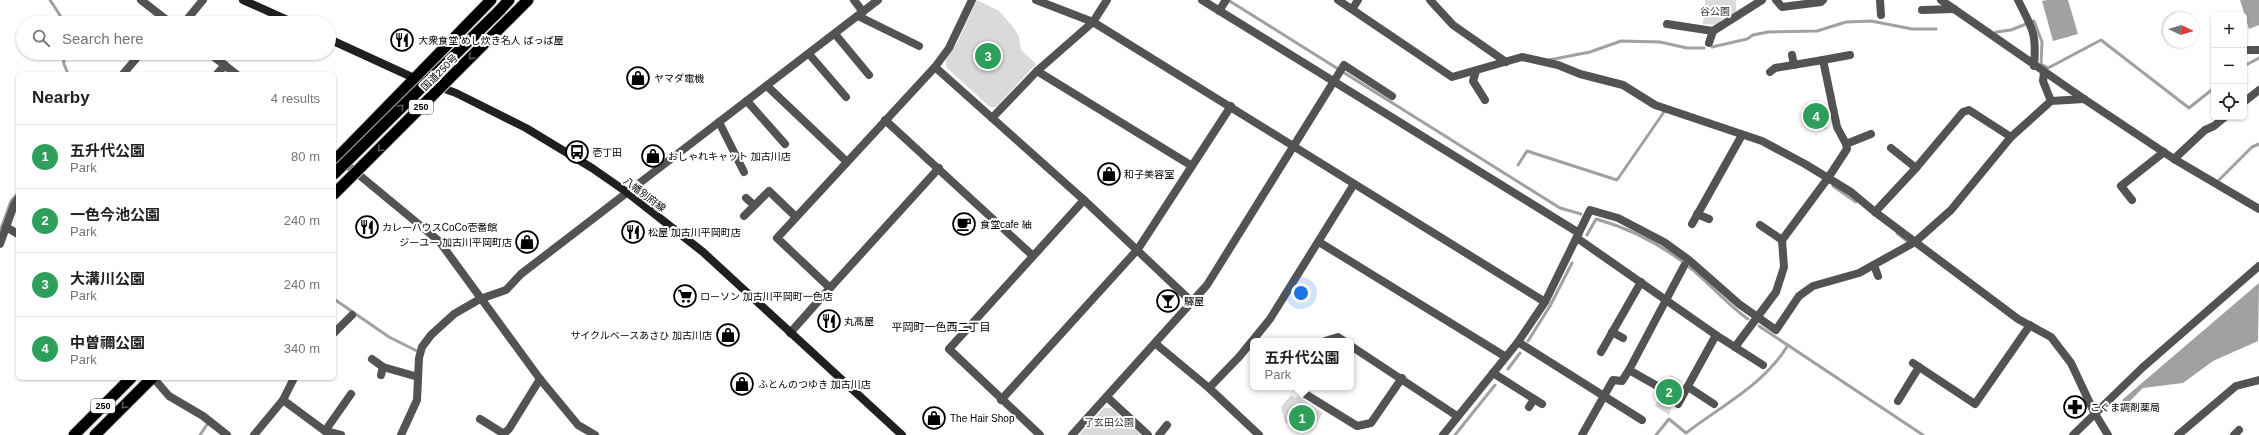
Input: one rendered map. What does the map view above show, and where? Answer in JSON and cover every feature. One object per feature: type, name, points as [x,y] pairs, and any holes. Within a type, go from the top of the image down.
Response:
[{"type":"highway","name":"国道250号","points":[[336,172],[509,0]]},
{"type":"highway","name":"国道250号","points":[[336,192],[528,0]]},
{"type":"highway","name":"250","points":[[336,156],[489,1]]},
{"type":"highway","name":"250","points":[[77,433],[121,380]]},
{"type":"highway","name":"250","points":[[77,433],[129,380]]},
{"type":"highway","name":"250","points":[[95,435],[153,380]]},
{"type":"main road","points":[[243,0],[278,16]]},
{"type":"main road","name":"八幡別府線","points":[[336,42],[414,78],[456,93],[526,128],[592,168],[628,193],[703,252],[902,435]]},
{"type":"street","points":[[141,0],[161,16]]},
{"type":"street","points":[[190,16],[203,0]]},
{"type":"street","points":[[854,0],[861,14],[919,46]]},
{"type":"street","points":[[401,435],[417,400],[422,347],[431,335],[454,314],[480,299],[506,290],[521,274],[878,0]]},
{"type":"street","points":[[830,288],[776,238],[935,67],[949,48],[972,0]]},
{"type":"street","points":[[1036,0],[1093,22],[1232,106],[1354,184],[1545,302]]},
{"type":"street","points":[[992,118],[1037,71],[1093,22],[1107,0]]},
{"type":"street","points":[[1202,0],[1578,236],[1716,335],[1763,365]]},
{"type":"street","points":[[1220,11],[1226,0]]},
{"type":"street","points":[[1338,0],[1353,8],[1452,77],[1522,57],[1558,65],[1580,74],[1623,85],[1655,105],[1762,141],[1828,178],[1851,192],[1875,212],[2018,319],[2051,337],[2071,363],[2094,412],[2108,435]]},
{"type":"street","points":[[1353,8],[1358,0]]},
{"type":"street","points":[[1430,0],[1452,25],[1506,62]]},
{"type":"street","points":[[1709,43],[1713,31],[1762,0]]},
{"type":"street","points":[[1776,0],[1782,7],[1821,2],[1823,0]]},
{"type":"street","points":[[1880,0],[1881,15]]},
{"type":"street","points":[[1941,0],[2034,66],[2174,159],[2259,209]]},
{"type":"street","points":[[2018,0],[2029,22],[2036,43],[2034,66]]},
{"type":"street","points":[[1922,10],[1954,9]]},
{"type":"street","points":[[1667,24],[1713,31]]},
{"type":"street","points":[[835,34],[869,74]]},
{"type":"street","points":[[2247,50],[2259,50]]},
{"type":"street","points":[[809,54],[846,97]]},
{"type":"street","points":[[1792,55],[1794,65]]},
{"type":"street","points":[[1770,72],[1775,68],[1850,55]]},
{"type":"street","points":[[125,72],[135,60]]},
{"type":"street","points":[[218,60],[234,72]]},
{"type":"street","points":[[1735,347],[1776,292],[1784,268],[1782,240],[1828,178],[1847,149],[1846,144],[1836,127],[1823,60]]},
{"type":"street","points":[[219,72],[225,65]]},
{"type":"street","points":[[1072,435],[1156,344],[1192,302],[1225,258],[1346,65],[1392,96]]},
{"type":"street","points":[[935,67],[1138,249],[1192,302]]},
{"type":"street","points":[[1037,71],[1192,166]]},
{"type":"street","points":[[1476,71],[1473,81],[1485,100]]},
{"type":"street","points":[[2044,72],[2043,81],[2051,101]]},
{"type":"street","points":[[767,86],[846,161]]},
{"type":"street","points":[[2247,100],[2259,90]]},
{"type":"street","points":[[1443,435],[1518,342],[1545,302],[1590,210],[1629,222],[1664,242],[1689,260],[1739,304],[1776,330],[1799,296],[1813,286],[1859,273],[1915,242],[1951,210],[2011,137],[2051,101],[2084,99]]},
{"type":"street","points":[[747,101],[785,144]]},
{"type":"street","points":[[1001,400],[1138,249],[1232,106]]},
{"type":"street","points":[[1875,212],[1916,168],[1963,112],[1969,110],[2011,137]]},
{"type":"street","points":[[885,120],[1032,255]]},
{"type":"street","points":[[2174,159],[2205,130],[2214,126],[2221,120]]},
{"type":"street","points":[[719,122],[744,172]]},
{"type":"street","points":[[1846,144],[1871,134]]},
{"type":"street","points":[[1692,224],[1742,135]]},
{"type":"street","points":[[1891,148],[1916,168]]},
{"type":"street","points":[[2132,200],[2121,186],[2164,152]]},
{"type":"street","points":[[336,158],[439,241],[540,379],[578,425],[595,435]]},
{"type":"street","points":[[790,333],[939,168]]},
{"type":"street","points":[[1254,338],[1270,319],[1354,184]]},
{"type":"street","points":[[744,216],[769,191],[796,217]]},
{"type":"street","points":[[746,198],[754,205]]},
{"type":"street","points":[[0,244],[15,199]]},
{"type":"street","points":[[1040,435],[1001,400],[949,349],[1032,255],[1084,200]]},
{"type":"street","points":[[1697,214],[1709,219]]},
{"type":"street","points":[[1760,225],[1782,240]]},
{"type":"street","points":[[6,227],[16,233]]},
{"type":"street","points":[[1319,242],[1506,357]]},
{"type":"street","points":[[1874,265],[1878,276]]},
{"type":"street","points":[[1582,435],[1613,380],[1622,381],[1629,370],[1684,266]]},
{"type":"street","points":[[2073,435],[2094,412],[2142,368],[2259,266]]},
{"type":"street","points":[[1601,352],[1641,282]]},
{"type":"street","points":[[336,331],[352,315]]},
{"type":"street","points":[[1898,400],[1916,365],[1975,404],[2030,325]]},
{"type":"street","points":[[1612,332],[1623,338]]},
{"type":"street","points":[[1678,404],[1716,335]]},
{"type":"street","points":[[1518,342],[1642,420]]},
{"type":"street","points":[[1156,344],[1209,388],[1259,435]]},
{"type":"street","points":[[1209,388],[1250,344]]},
{"type":"street","points":[[1354,348],[1402,378],[1457,416]]},
{"type":"street","points":[[372,359],[383,367],[418,377]]},
{"type":"street","points":[[381,375],[383,367]]},
{"type":"street","points":[[1629,370],[1660,387]]},
{"type":"street","points":[[1493,373],[1542,404]]},
{"type":"street","points":[[1302,390],[1302,392],[1357,426],[1371,423],[1402,378]]},
{"type":"street","points":[[480,419],[503,434],[509,429],[540,379]]},
{"type":"street","points":[[155,380],[169,396],[203,416],[227,435]]},
{"type":"street","points":[[254,435],[283,400],[293,380]]},
{"type":"street","points":[[2178,435],[2204,411],[2236,386],[2259,380]]},
{"type":"street","points":[[1688,387],[1714,404]]},
{"type":"street","points":[[324,431],[350,394]]},
{"type":"street","points":[[1107,397],[1148,435]]},
{"type":"street","points":[[1529,407],[1534,399]]},
{"type":"street","points":[[283,400],[324,431],[341,435]]},
{"type":"street","points":[[1158,435],[1167,425]]},
{"type":"green space","points":[[977,0],[999,11],[1014,28],[1019,37],[1021,50],[1036,64],[996,107],[990,107],[946,67],[946,58],[957,43]]},
{"type":"green space","name":"谷公園","points":[[1705,0],[1736,0],[1736,12],[1727,17],[1725,16],[1716,25],[1703,24]]},
{"type":"green space","points":[[1824,108],[1825,110],[1828,110],[1830,119],[1825,120],[1827,129],[1822,129],[1805,121],[1803,113]]},
{"type":"green space","points":[[1671,375],[1681,381],[1669,403],[1672,405],[1669,415],[1655,406]]},
{"type":"green space","points":[[1291,395],[1296,398],[1298,396],[1323,413],[1311,431],[1308,432],[1297,424],[1285,423],[1281,407]]},
{"type":"green space","name":"了玄田公園","points":[[1104,408],[1112,408],[1141,435],[1079,435]]},
{"type":"shaded area","points":[[2068,0],[2078,34],[2053,41],[2042,1]]},
{"type":"shaded area","points":[[2240,0],[2259,0],[2259,25],[2249,29],[2247,23],[2247,12],[2244,12]]},
{"type":"shaded area","points":[[2259,283],[2258,341],[2213,361],[2183,383],[2143,388],[2126,405],[2122,400]]},
{"type":"waterway","points":[[50,0],[60,16]]},
{"type":"waterway","points":[[1228,0],[1560,208],[1581,214]]},
{"type":"waterway","points":[[1712,47],[1747,39],[1753,35],[1768,32],[1817,31],[1846,22],[1871,21],[1912,29],[1936,29]]},
{"type":"waterway","points":[[1996,32],[2011,30],[2034,21],[2042,42],[2041,64],[2048,68],[2101,40],[2189,108],[2211,90]]},
{"type":"waterway","points":[[1549,60],[1590,52],[1621,41],[1660,42],[1687,48],[1704,48]]},
{"type":"waterway","points":[[2247,64],[2259,58]]},
{"type":"waterway","points":[[64,60],[67,72]]},
{"type":"waterway","points":[[1518,165],[1527,151],[1617,180],[1664,112]]},
{"type":"waterway","points":[[2219,180],[2252,147],[2259,144]]},
{"type":"waterway","points":[[1833,186],[1856,202]]},
{"type":"waterway","points":[[0,231],[11,201],[16,195]]},
{"type":"waterway","points":[[1587,235],[1596,219],[1635,233],[1647,239],[1682,261],[1748,319]]},
{"type":"waterway","points":[[1897,233],[1908,242]]},
{"type":"waterway","points":[[1528,341],[1550,306],[1572,263]]},
{"type":"waterway","points":[[336,300],[389,337],[419,352]]},
{"type":"waterway","points":[[1759,326],[1923,435]]},
{"type":"waterway","points":[[1656,435],[1669,419],[1686,433],[1742,394],[1755,383],[1778,359],[1788,345]]},
{"type":"waterway","points":[[1508,369],[1520,353]]},
{"type":"waterway","points":[[1455,435],[1495,385]]},
{"type":"waterway","points":[[200,435],[208,423],[209,424]]},
{"type":"place","name":"大衆食堂 めし炊き名人 ぱっぱ屋","points":[[402,40]]},
{"type":"place","name":"大溝川公園","points":[[988,56]]},
{"type":"place","name":"ヤマダ電機","points":[[638,78]]},
{"type":"place","name":"中曽禰公園","points":[[1816,116]]},
{"type":"place","name":"壱丁田","points":[[577,152]]},
{"type":"place","name":"おしゃれキャット 加古川店","points":[[653,156]]},
{"type":"place","name":"和子美容室","points":[[1109,174]]},
{"type":"place","name":"食堂cafe 紬","points":[[964,224]]},
{"type":"place","name":"カレーハウスCoCo壱番館","points":[[367,227]]},
{"type":"place","name":"松屋 加古川平岡町店","points":[[633,232]]},
{"type":"place","name":"ジーユー 加古川平岡町店","points":[[527,242]]},
{"type":"place","name":"ローソン 加古川平岡町一色店","points":[[685,296]]},
{"type":"place","name":"驛屋","points":[[1168,301]]},
{"type":"place","name":"丸髙屋","points":[[829,321]]},
{"type":"place","name":"サイクルベースあさひ 加古川店","points":[[728,335]]},
{"type":"place","name":"ふとんのつゆき 加古川店","points":[[742,384]]},
{"type":"place","name":"一色今池公園","points":[[1669,392]]},
{"type":"place","name":"こぐま調剤薬局","points":[[2075,407]]},
{"type":"place","name":"The Hair Shop","points":[[934,418]]},
{"type":"place","name":"五升代公園","points":[[1302,418]]},
{"type":"district","name":"平岡町一色西二丁目","points":[[941,327]]}]
